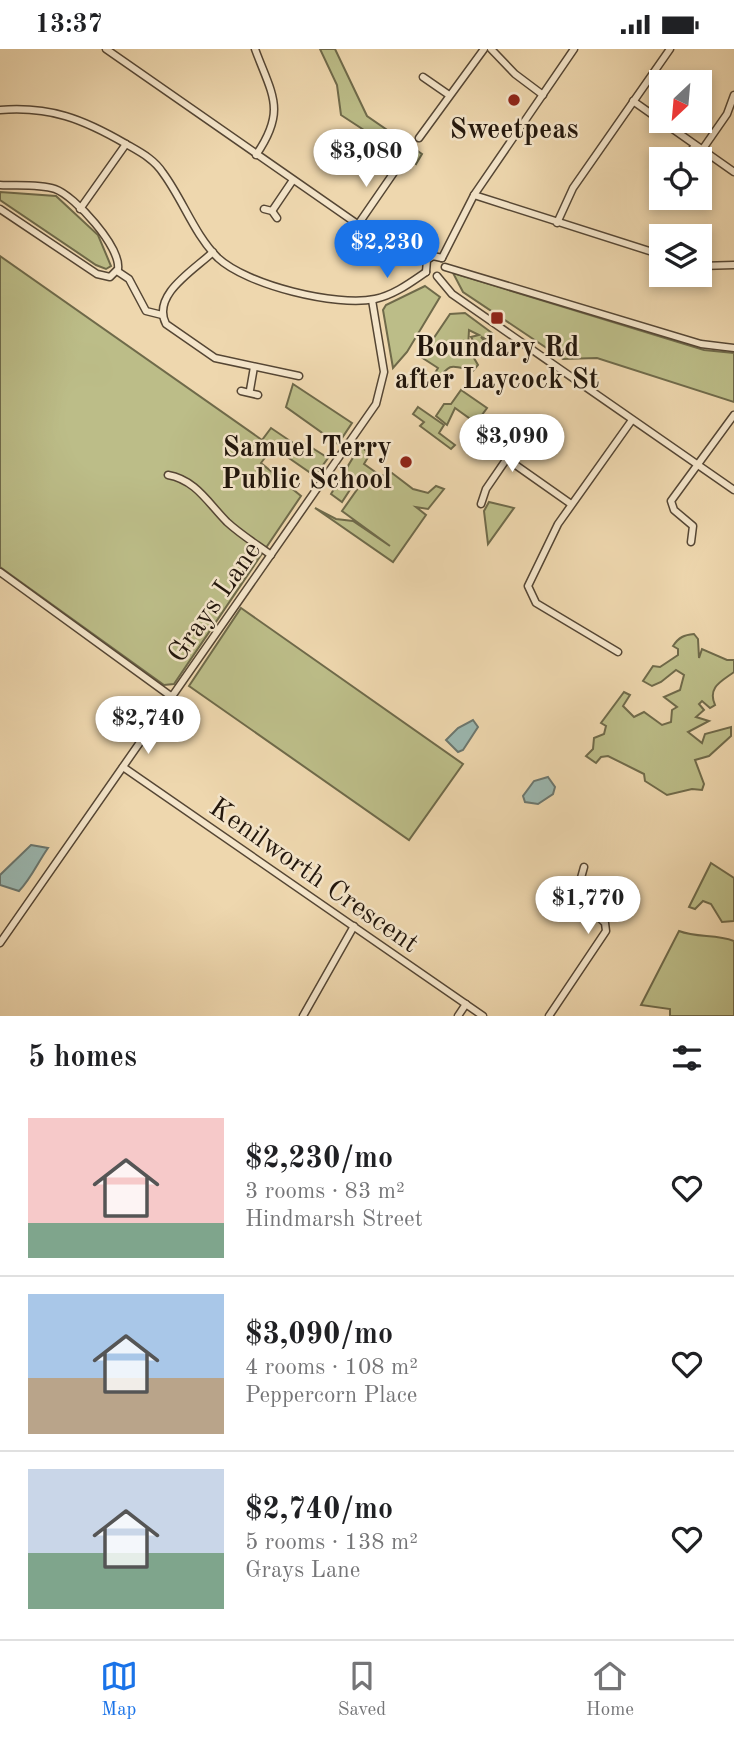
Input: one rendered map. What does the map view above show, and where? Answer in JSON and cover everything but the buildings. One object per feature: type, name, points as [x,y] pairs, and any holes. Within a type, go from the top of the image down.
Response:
[{"type":"street","points":[[106,49],[409,260]]},
{"type":"street","points":[[255,49],[275,112],[272,131],[257,155]]},
{"type":"street","points":[[419,138],[484,49]]},
{"type":"street","points":[[491,49],[515,74],[543,95]]},
{"type":"street","points":[[442,258],[474,195],[575,49]]},
{"type":"street","points":[[558,223],[571,190],[670,49]]},
{"type":"street","points":[[423,77],[449,95]]},
{"type":"street","points":[[700,147],[727,114],[734,95]]},
{"type":"street","points":[[633,101],[698,147]]},
{"type":"street","points":[[0,110],[33,108],[61,112],[85,120],[126,144],[161,169],[213,252],[233,269],[262,284],[345,300],[372,300],[388,295],[426,272]]},
{"type":"street","points":[[80,209],[126,144]]},
{"type":"street","points":[[712,157],[734,172]]},
{"type":"street","points":[[357,226],[397,168]]},
{"type":"street","points":[[272,211],[293,180]]},
{"type":"street","points":[[0,185],[55,189],[80,209],[107,237],[119,263],[117,271],[110,277],[97,274],[0,209]]},
{"type":"street","points":[[474,195],[649,251]]},
{"type":"street","points":[[264,209],[272,211],[276,218]]},
{"type":"street","points":[[213,252],[167,295],[162,315],[169,328],[204,353],[227,362],[299,376]]},
{"type":"street","points":[[426,272],[427,260],[432,256],[442,258]]},
{"type":"street","points":[[442,258],[446,267],[701,344],[734,348]]},
{"type":"street","points":[[712,266],[734,265]]},
{"type":"street","points":[[437,277],[446,267]]},
{"type":"street","points":[[117,271],[129,279],[146,311],[162,315]]},
{"type":"street","points":[[426,272],[437,277],[453,295],[734,490]]},
{"type":"street","name":"Grays Lane","points":[[0,943],[379,397],[384,372],[372,300]]},
{"type":"street","points":[[250,390],[254,367]]},
{"type":"street","points":[[241,391],[250,390],[258,395]]},
{"type":"street","points":[[691,542],[693,526],[674,510],[671,503],[732,417]]},
{"type":"street","points":[[618,652],[539,604],[530,594],[530,579],[571,504],[632,420]]},
{"type":"street","points":[[481,504],[485,491],[523,435]]},
{"type":"street","points":[[507,459],[571,504]]},
{"type":"street","points":[[168,475],[195,487],[228,523],[271,555]]},
{"type":"street","points":[[0,572],[172,697]]},
{"type":"street","name":"Kenilworth Crescent","points":[[123,767],[483,1016]]},
{"type":"street","points":[[549,1016],[606,931],[605,923],[576,896],[584,867]]},
{"type":"street","points":[[303,1016],[354,926]]},
{"type":"street","points":[[458,1016],[466,1004]]},
{"type":"green space","points":[[320,49],[335,49],[367,116],[422,154],[416,164],[341,115],[337,85]]},
{"type":"green space","points":[[0,192],[56,196],[98,235],[111,266],[106,269],[96,265],[0,200]]},
{"type":"green space","points":[[0,256],[262,440],[271,428],[302,449],[306,444],[328,458],[315,476],[273,447],[261,463],[301,496],[174,684],[164,685],[0,567]]},
{"type":"green space","points":[[453,273],[704,350],[734,353],[734,402],[597,358],[563,359],[463,292]]},
{"type":"green space","points":[[425,286],[440,297],[407,352],[393,368],[383,310],[386,305]]},
{"type":"green space","points":[[465,313],[492,333],[489,340],[481,337],[490,347],[488,352],[474,350],[475,344],[471,337],[479,335],[469,330],[468,348],[478,365],[473,371],[449,368],[437,381],[432,378],[438,368],[421,357],[450,314]]},
{"type":"green space","points":[[293,384],[352,423],[338,444],[286,407]]},
{"type":"green space","points":[[461,390],[487,408],[476,423],[455,408],[447,425],[436,416],[444,404],[451,404]]},
{"type":"green space","points":[[418,407],[444,425],[439,433],[455,445],[451,449],[420,426],[424,422],[413,414]]},
{"type":"green space","points":[[360,446],[370,454],[364,464],[381,476],[392,473],[413,489],[428,493],[436,486],[444,489],[428,509],[416,507],[426,515],[393,562],[315,508],[336,519],[353,521],[390,546],[342,511],[363,481],[357,479],[342,502],[331,494]]},
{"type":"green space","points":[[489,502],[514,508],[488,544],[484,511]]},
{"type":"green space","points":[[241,608],[463,764],[409,840],[189,686]]},
{"type":"green space","points":[[694,634],[698,639],[699,658],[702,649],[727,660],[734,660],[734,672],[714,689],[715,705],[710,708],[702,701],[699,704],[704,710],[696,717],[709,721],[688,732],[702,743],[705,734],[731,727],[731,736],[709,756],[695,760],[704,784],[702,790],[692,789],[667,795],[645,781],[644,774],[608,756],[601,757],[596,763],[586,756],[593,749],[594,738],[604,734],[606,726],[601,723],[624,692],[630,695],[623,706],[634,717],[644,712],[662,725],[671,722],[672,710],[677,707],[664,697],[680,690],[684,675],[676,670],[652,686],[643,681],[653,666],[660,667],[678,655],[678,649],[673,646],[677,640]]},
{"type":"green space","points":[[711,863],[734,878],[734,921],[722,922],[711,904],[703,901],[695,909],[689,907]]},
{"type":"green space","points":[[679,931],[734,941],[734,1016],[670,1016],[670,1009],[641,1005]]},
{"type":"water","points":[[473,720],[478,727],[463,750],[458,752],[446,740],[458,728]]},
{"type":"water","points":[[548,777],[555,787],[553,794],[538,804],[525,802],[523,796],[534,781]]},
{"type":"water","points":[[31,845],[48,848],[31,876],[19,891],[0,885],[0,875]]},
{"type":"place","name":"Sweetpeas","points":[[514,100]]},
{"type":"place","name":"Boundary Rd after Laycock St","points":[[497,318]]},
{"type":"place","name":"Samuel Terry Public School","points":[[406,462]]}]
